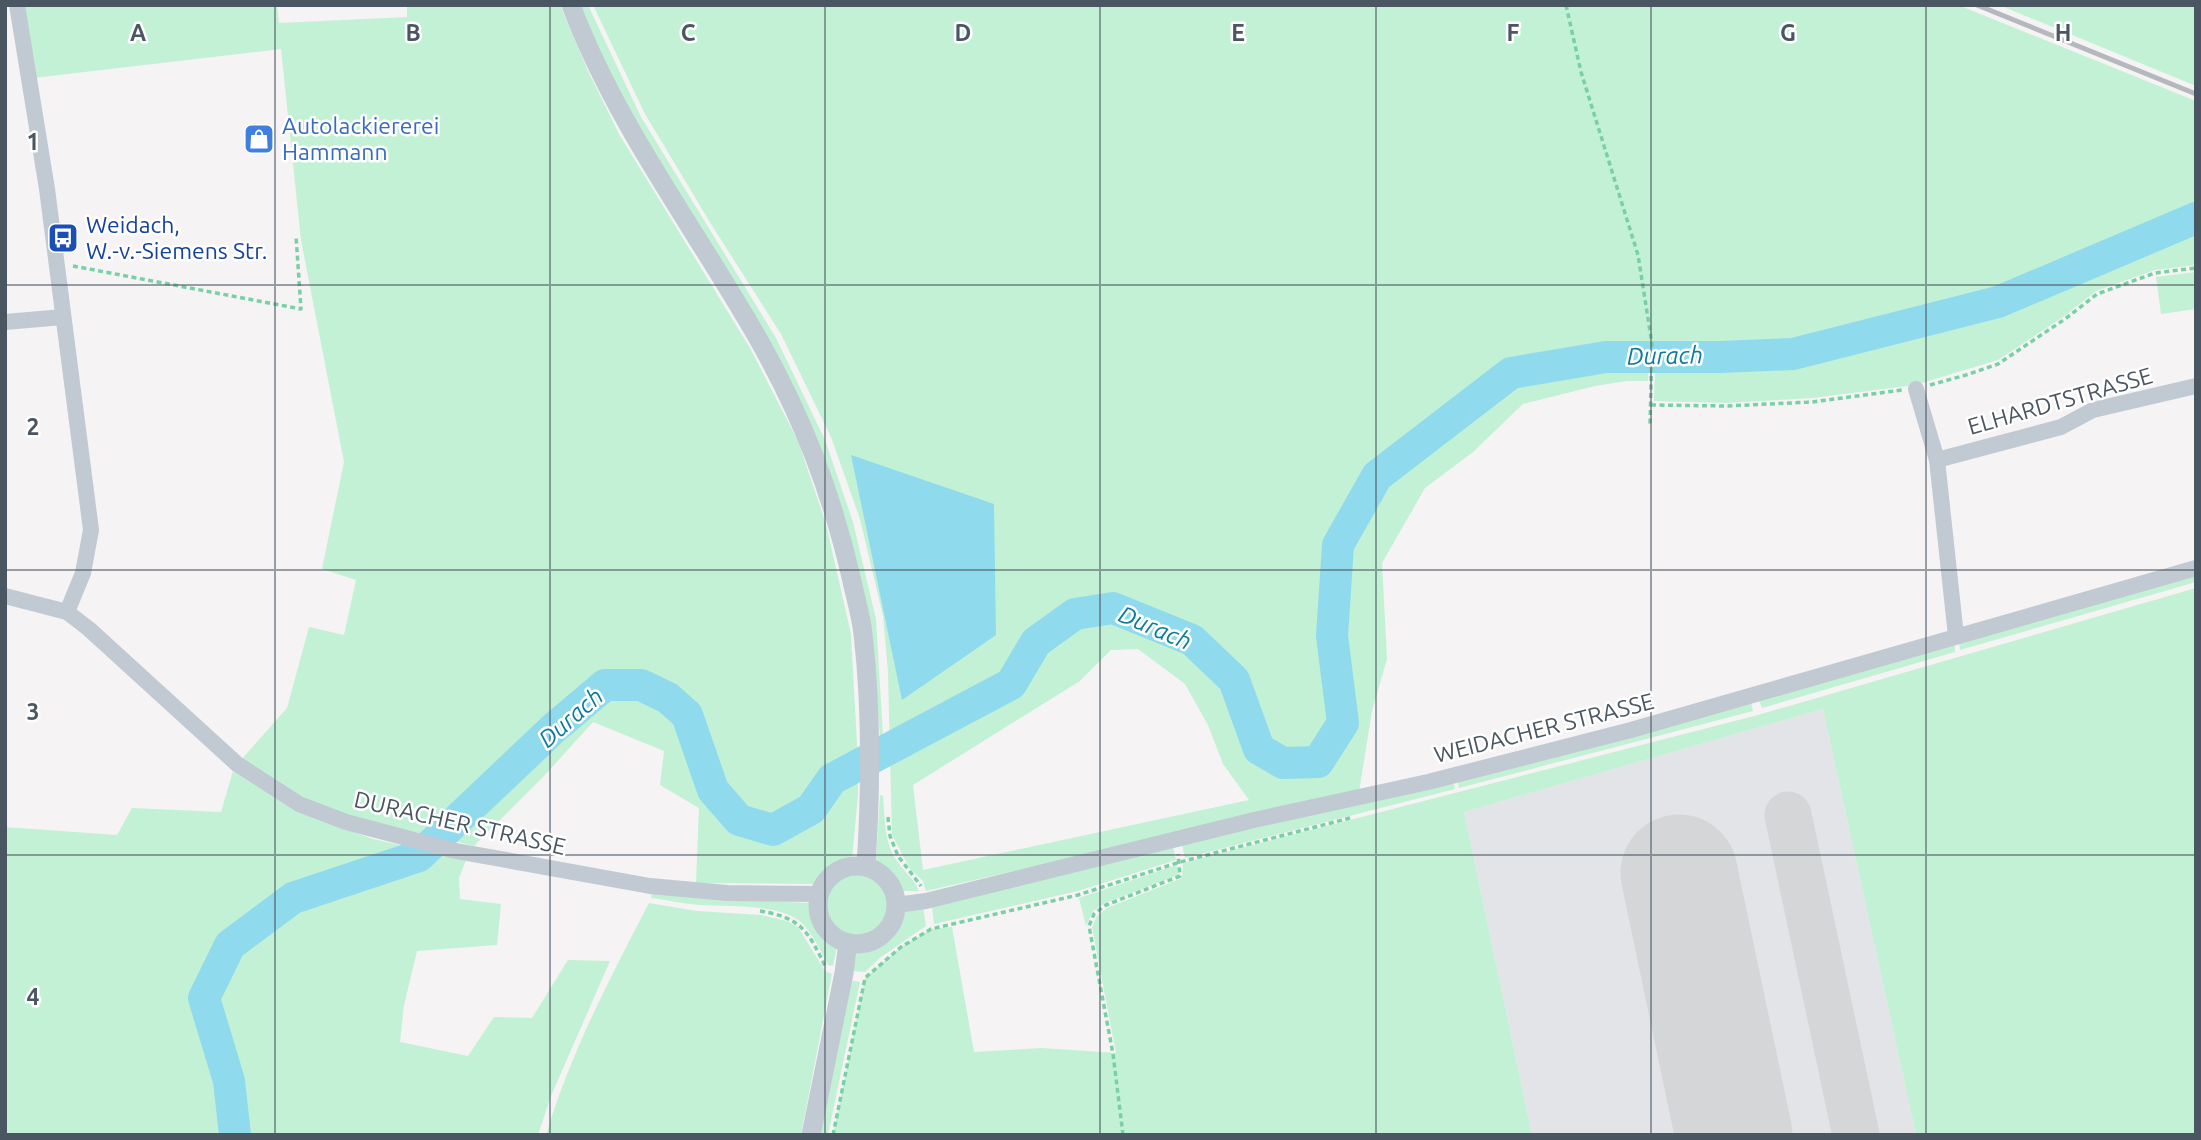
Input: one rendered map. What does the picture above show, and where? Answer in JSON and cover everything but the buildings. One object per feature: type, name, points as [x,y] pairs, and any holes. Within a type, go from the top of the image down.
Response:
[{"type":"street","points":[[17,5],[47,189],[91,530],[83,573],[67,612]]},
{"type":"street","points":[[571,5],[597,67],[628,128],[760,342],[807,435],[837,518],[863,631],[870,734],[866,866]]},
{"type":"street","points":[[5,322],[63,317]]},
{"type":"street","name":"ELHARDTSTRASSE","points":[[1937,460],[2062,427],[2093,410],[2196,386]]},
{"type":"street","points":[[1916,389],[1937,460],[1956,636]]},
{"type":"street","name":"WEIDACHER STRASSE","points":[[896,905],[926,901],[1254,820],[1428,782],[1631,730],[2196,568]]},
{"type":"street","name":"DURACHER STRASSE","points":[[5,596],[67,612],[237,764],[299,804],[376,832],[456,851],[650,886],[727,893],[818,894]]},
{"type":"street","points":[[866,866],[878,871],[894,891],[894,916],[881,936],[859,944],[848,943],[836,938],[820,919],[818,894],[823,883],[842,868],[866,866]]},
{"type":"street","points":[[811,1135],[848,943]]},
{"type":"path","points":[[1566,5],[1581,72],[1638,255],[1652,344],[1650,424]]},
{"type":"path","points":[[57,263],[301,309],[296,236]]},
{"type":"path","points":[[1651,405],[1726,406],[1812,402],[1916,389],[1998,363],[2065,320],[2097,294],[2155,273],[2196,268]]},
{"type":"path","points":[[833,1135],[865,978],[901,947],[931,929],[920,882],[907,870],[890,836],[888,813]]},
{"type":"path","points":[[1123,1135],[1113,1054],[1089,926],[1094,914],[1106,905],[1180,876],[1175,840]]},
{"type":"path","points":[[749,911],[788,917],[799,925],[817,948],[827,969],[865,978]]},
{"type":"shaded area","points":[[1823,709],[1916,1135],[1532,1135],[1464,812]]},
{"type":"green space","points":[[23,5],[277,5],[279,23],[407,17],[407,5],[560,5],[619,134],[750,348],[798,441],[826,524],[851,634],[858,762],[852,859],[830,867],[813,884],[696,883],[699,808],[660,785],[664,751],[593,722],[474,846],[349,816],[302,797],[241,760],[287,708],[309,627],[344,635],[356,580],[322,569],[344,462],[301,240],[281,49],[33,78]]},
{"type":"green space","points":[[580,5],[588,5],[641,117],[776,338],[825,440],[853,522],[876,619],[883,736],[880,736],[871,631],[844,516],[634,122]]},
{"type":"green space","points":[[593,5],[1958,5],[2196,101],[2196,265],[2155,270],[2096,291],[2063,317],[1998,360],[1915,385],[1813,398],[1726,403],[1654,401],[1656,343],[1649,342],[1648,381],[1595,386],[1523,404],[1473,452],[1425,488],[1382,563],[1387,659],[1372,711],[1359,792],[926,891],[923,881],[910,869],[892,835],[888,672],[883,616],[860,519],[831,437],[781,334],[645,114]],"holes":[[[1138,649],[1185,684],[1208,725],[1223,764],[1249,800],[923,870],[913,785],[1080,681],[1111,650]]]},
{"type":"green space","points":[[1999,5],[2196,5],[2196,86]]},
{"type":"green space","points":[[2196,272],[2196,309],[2161,314],[2156,277]]},
{"type":"green space","points":[[2196,574],[2196,582],[1960,650],[1959,642]]},
{"type":"green space","points":[[2196,588],[2196,1135],[1916,1135],[1823,709],[1464,812],[1532,1135],[833,1135],[865,978],[901,947],[931,929],[952,927],[974,1052],[1042,1048],[1116,1053],[1092,927],[1097,916],[1107,908],[1182,878],[1183,863],[1758,715]]},
{"type":"green space","points":[[1955,643],[1955,652],[1762,708],[1759,700]]},
{"type":"green space","points":[[1751,702],[1753,711],[1459,788],[1457,780]]},
{"type":"green space","points":[[233,771],[294,810],[373,839],[466,860],[459,878],[460,899],[501,904],[497,945],[417,951],[404,1005],[400,1042],[468,1056],[494,1017],[532,1018],[568,960],[610,961],[551,1096],[538,1135],[5,1135],[5,827],[117,835],[132,808],[221,812]]},
{"type":"green space","points":[[1453,781],[1455,789],[1185,858],[1182,845]]},
{"type":"green space","points":[[880,795],[883,796],[891,851],[919,891],[902,891],[892,873],[876,861]]},
{"type":"green space","points":[[1173,847],[1176,860],[1078,891],[934,924],[932,907]]},
{"type":"green space","points":[[1177,865],[1178,875],[1105,903],[1093,911],[1086,926],[1079,898]]},
{"type":"green space","points":[[857,874],[869,876],[879,883],[886,893],[886,917],[879,927],[869,934],[857,936],[845,934],[835,927],[828,917],[826,905],[828,893],[835,883],[845,876]]},
{"type":"green space","points":[[652,892],[695,898],[810,903],[812,917],[818,928],[837,946],[833,966],[828,965],[806,927],[781,912],[651,898]]},
{"type":"green space","points":[[649,903],[697,911],[761,915],[787,921],[798,927],[825,971],[832,974],[801,1135],[546,1135],[579,1046]]},
{"type":"green space","points":[[923,907],[926,926],[881,957],[865,972],[853,971],[857,951],[867,950],[888,940],[903,911]]},
{"type":"green space","points":[[849,980],[860,982],[828,1135],[818,1135]]},
{"type":"water","points":[[851,455],[994,504],[996,635],[902,700]]},
{"type":"waterway","name":"Durach","points":[[235,1135],[229,1081],[204,998],[230,945],[293,898],[419,856],[554,728],[605,685],[641,685],[668,698],[687,715],[713,790],[739,820],[773,830],[811,809],[832,779],[1011,684],[1036,642],[1075,614],[1113,608],[1192,640],[1234,680],[1259,749],[1283,763],[1318,762],[1343,723],[1332,636],[1338,545],[1377,476],[1511,373],[1606,357],[1793,354],[1998,302],[2196,218]]},
{"type":"taxiway","points":[[1788,815],[1856,1135]]},
{"type":"runway","points":[[1679,873],[1734,1135]]},
{"type":"railway","points":[[1977,5],[2196,94]]},
{"type":"place","name":"Autolackiererei Hammann","points":[[259,139]]},
{"type":"place","name":"Weidach, W.-v.-Siemens Str.","points":[[63,238]]}]
